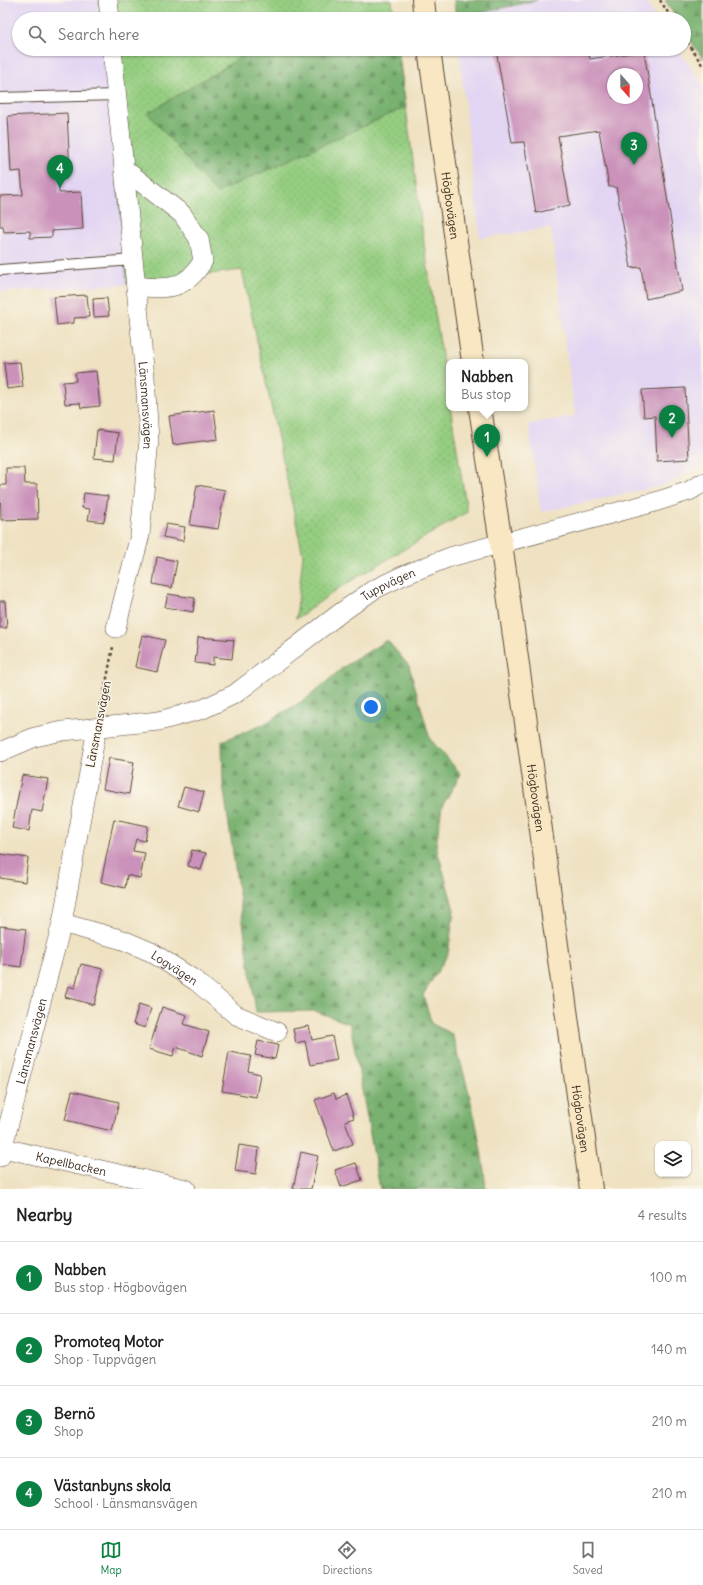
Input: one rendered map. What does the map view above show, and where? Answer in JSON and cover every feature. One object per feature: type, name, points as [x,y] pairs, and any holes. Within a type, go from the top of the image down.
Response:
[{"type":"main road","points":[[423,0],[424,12]]},
{"type":"main road","name":"Högbovägen","points":[[430,56],[459,272],[473,359]]},
{"type":"main road","name":"Högbovägen","points":[[480,411],[501,543],[591,1189]]},
{"type":"street","points":[[108,0],[109,12]]},
{"type":"street","name":"Länsmansvägen","points":[[113,56],[136,286],[149,440],[140,535],[116,628]]},
{"type":"street","points":[[124,169],[182,214],[199,238],[203,261],[196,274],[182,284],[160,289],[136,286]]},
{"type":"street","name":"Tuppvägen","points":[[0,752],[35,737],[63,731],[160,721],[203,709],[235,694],[339,614],[373,590],[402,576],[450,557],[655,502],[689,491],[703,483]]},
{"type":"street","name":"Länsmansvägen","points":[[2,1153],[62,923],[97,728]]},
{"type":"street","name":"Logvägen","points":[[62,923],[123,940],[151,952],[196,981],[236,1015],[277,1032]]},
{"type":"street","name":"Kapellbacken","points":[[2,1153],[186,1189]]},
{"type":"lane","points":[[0,98],[117,95]]},
{"type":"lane","points":[[0,270],[133,260]]},
{"type":"path","points":[[660,0],[668,12]]},
{"type":"path","points":[[691,48],[703,66]]},
{"type":"path","name":"Länsmansvägen","points":[[97,728],[116,628]]},
{"type":"shaded area","points":[[0,0],[99,0],[101,12],[12,12],[12,56],[107,56],[127,284],[0,292]]},
{"type":"shaded area","points":[[537,0],[645,0],[653,12],[486,12]]},
{"type":"shaded area","points":[[460,56],[683,56],[703,86],[703,466],[664,485],[541,512],[529,424],[575,416],[551,228],[480,238]]},
{"type":"green space","points":[[99,0],[392,0],[393,12],[101,12]]},
{"type":"green space","points":[[454,0],[537,0],[486,12],[455,12]]},
{"type":"green space","points":[[665,0],[703,0],[703,59],[691,41],[691,12],[673,12]]},
{"type":"green space","points":[[107,56],[399,56],[425,250],[446,381],[446,411],[451,411],[467,512],[339,588],[296,619],[303,555],[242,270],[127,284]]},
{"type":"green space","points":[[243,56],[399,56],[406,107],[216,193],[148,113]]},
{"type":"green space","points":[[387,640],[409,666],[430,739],[461,774],[442,806],[436,845],[454,910],[448,954],[423,995],[432,1024],[452,1034],[473,1110],[481,1149],[486,1189],[380,1189],[350,1024],[315,1011],[256,1012],[223,784],[222,741],[260,726],[306,699],[345,666]]},
{"type":"building","points":[[497,56],[589,56],[590,59],[610,56],[645,56],[682,291],[646,299],[641,267],[631,268],[616,187],[609,187],[599,130],[558,136],[570,205],[536,213],[524,142],[512,143]]},
{"type":"building","points":[[67,113],[70,172],[58,173],[59,193],[81,192],[83,229],[52,231],[52,237],[30,238],[30,231],[4,232],[3,226],[0,226],[0,196],[23,195],[21,171],[11,172],[8,116]]},
{"type":"building","points":[[87,295],[89,317],[74,318],[74,323],[57,325],[54,297]]},
{"type":"building","points":[[107,298],[109,316],[94,317],[93,299]]},
{"type":"building","points":[[20,362],[23,387],[7,389],[4,363]]},
{"type":"building","points":[[96,371],[100,406],[81,408],[80,403],[65,404],[63,382],[76,381],[75,373]]},
{"type":"building","points":[[685,388],[689,459],[657,461],[655,416],[644,417],[642,390]]},
{"type":"building","points":[[214,410],[218,439],[173,445],[169,416]]},
{"type":"building","points":[[97,430],[118,433],[115,460],[94,458]]},
{"type":"building","points":[[6,468],[24,468],[25,484],[37,484],[38,519],[1,520],[0,485],[6,485]]},
{"type":"building","points":[[197,485],[225,490],[218,529],[190,525]]},
{"type":"building","points":[[84,493],[108,496],[104,522],[88,520],[90,509],[82,508]]},
{"type":"building","points":[[166,524],[185,527],[183,541],[163,537]]},
{"type":"building","points":[[157,557],[177,561],[172,588],[153,584]]},
{"type":"building","points":[[168,594],[195,598],[193,612],[165,607]]},
{"type":"building","points":[[0,601],[5,601],[7,628],[0,628]]},
{"type":"building","points":[[142,635],[165,640],[157,672],[135,667]]},
{"type":"building","points":[[198,637],[234,640],[232,659],[213,657],[213,665],[195,663]]},
{"type":"building","points":[[109,758],[134,762],[129,794],[103,789]]},
{"type":"building","points":[[22,775],[48,779],[42,812],[32,810],[29,831],[12,828]]},
{"type":"building","points":[[184,787],[204,792],[199,812],[178,806]]},
{"type":"building","points":[[114,819],[148,826],[145,841],[136,839],[133,851],[145,853],[140,878],[127,875],[125,888],[101,882]]},
{"type":"building","points":[[192,850],[206,853],[201,870],[188,866]]},
{"type":"building","points":[[0,854],[28,858],[25,882],[0,878]]},
{"type":"building","points":[[0,926],[26,929],[21,967],[0,964]]},
{"type":"building","points":[[81,964],[103,969],[94,1005],[65,997],[68,986],[75,988]]},
{"type":"building","points":[[139,1004],[151,1008],[145,1028],[133,1024]]},
{"type":"building","points":[[162,1007],[187,1015],[184,1024],[209,1032],[202,1056],[176,1047],[173,1056],[149,1049]]},
{"type":"building","points":[[309,1026],[312,1040],[332,1036],[337,1060],[310,1065],[305,1041],[296,1043],[293,1029]]},
{"type":"building","points":[[258,1041],[278,1045],[275,1059],[255,1055]]},
{"type":"building","points":[[229,1052],[251,1056],[248,1071],[260,1074],[256,1097],[222,1091]]},
{"type":"building","points":[[72,1091],[119,1102],[112,1131],[65,1120]]},
{"type":"building","points":[[334,1093],[336,1099],[346,1095],[354,1118],[345,1121],[353,1144],[334,1151],[315,1100]]},
{"type":"building","points":[[239,1145],[259,1148],[256,1174],[235,1171]]},
{"type":"building","points":[[301,1152],[318,1156],[311,1189],[293,1189]]},
{"type":"building","points":[[356,1163],[362,1180],[341,1187],[335,1170]]},
{"type":"place","name":"Bernö","points":[[634,165]]},
{"type":"place","name":"Västanbyns skola","points":[[60,188]]},
{"type":"place","name":"Promoteq Motor","points":[[672,438]]},
{"type":"place","name":"Nabben","points":[[487,457]]}]
